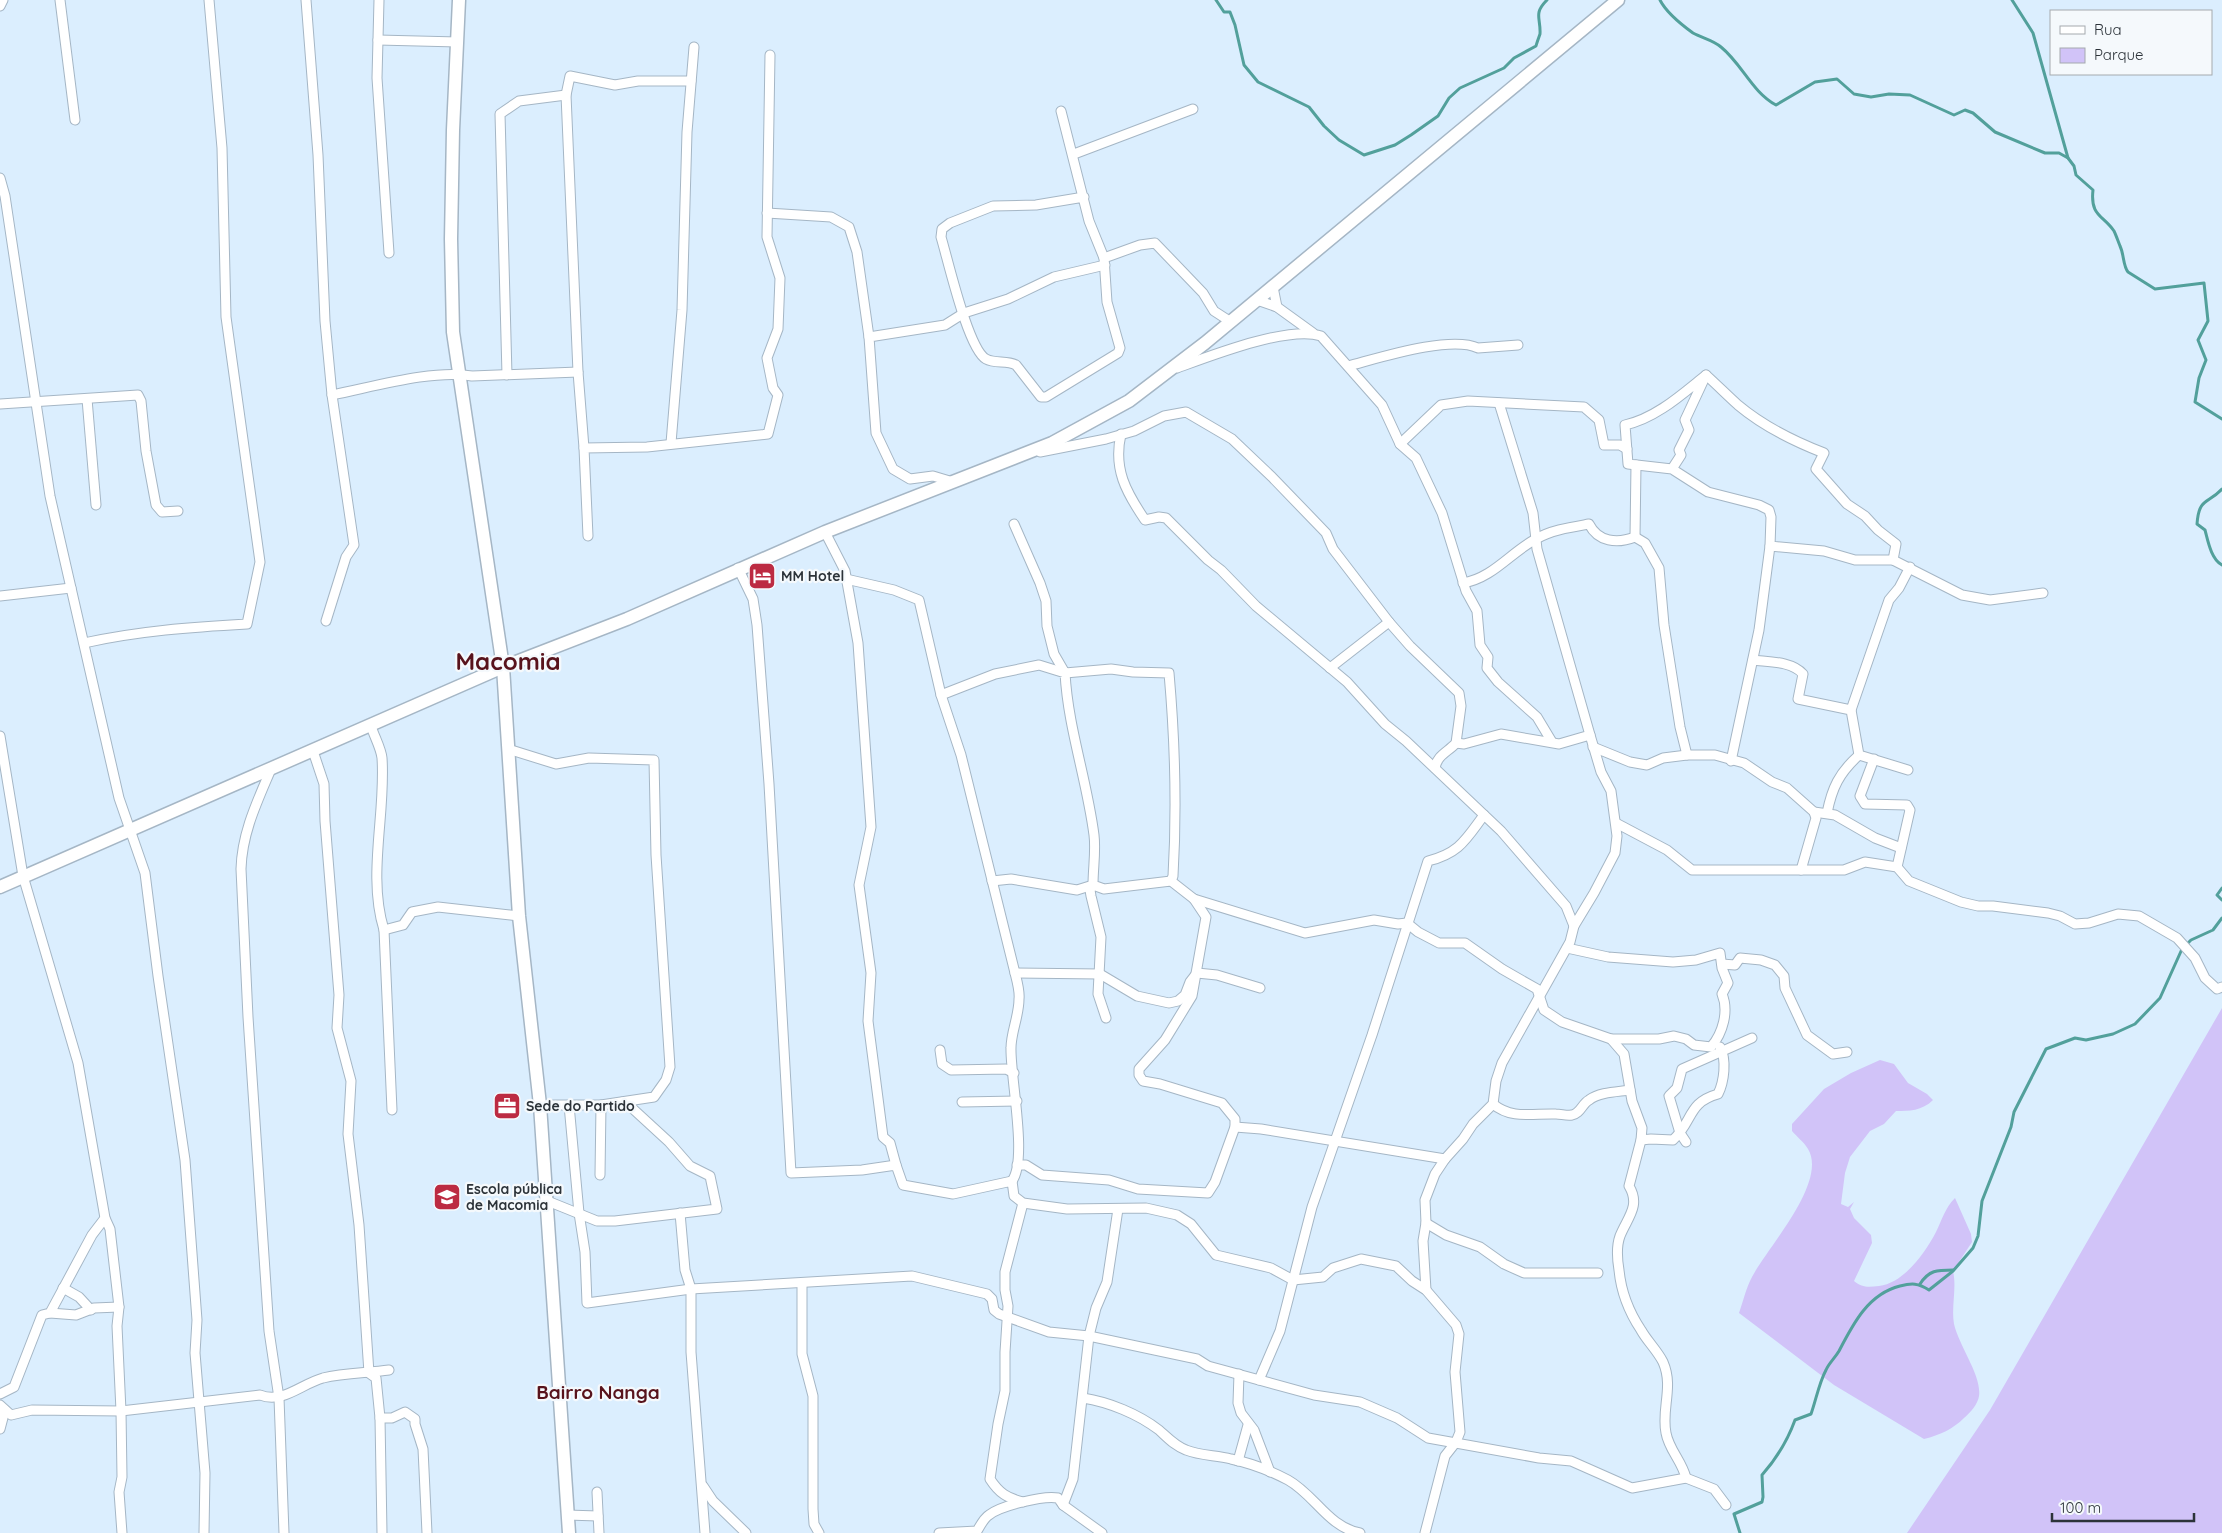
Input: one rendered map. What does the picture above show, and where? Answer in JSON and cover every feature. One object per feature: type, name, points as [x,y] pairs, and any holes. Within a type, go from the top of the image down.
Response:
[{"type":"main road","points":[[459,0],[453,130],[451,256],[453,332],[503,667],[519,916],[540,1105],[569,1533]]},
{"type":"main road","points":[[0,887],[503,667],[627,619],[738,568],[825,532],[1052,443],[1129,401],[1231,322],[1618,0]]},
{"type":"street","points":[[0,6],[3,0]]},
{"type":"street","points":[[60,0],[75,120]]},
{"type":"street","points":[[84,643],[121,635],[189,627],[247,624],[260,562],[226,316],[222,148],[209,0]]},
{"type":"street","points":[[306,0],[318,155],[325,321],[332,395],[354,546],[346,558],[326,621]]},
{"type":"street","points":[[380,0],[378,40],[379,128],[389,253]]},
{"type":"street","points":[[378,40],[458,42]]},
{"type":"street","points":[[671,443],[682,310],[687,132],[694,47]]},
{"type":"street","points":[[584,448],[647,447],[768,434],[778,395],[773,388],[767,358],[778,329],[780,278],[767,236],[770,55]]},
{"type":"street","points":[[588,536],[578,372],[566,95],[570,76],[615,85],[638,81],[691,81]]},
{"type":"street","points":[[507,375],[500,114],[519,101],[566,95]]},
{"type":"street","points":[[1074,154],[1193,109]]},
{"type":"street","points":[[1061,111],[1074,154],[1084,198],[1089,221],[1104,262],[1107,302],[1120,351],[1046,397],[1041,397],[1016,365],[984,358],[968,330],[941,237],[942,229],[950,223],[993,206],[1036,205],[1084,198]]},
{"type":"street","points":[[0,178],[5,196],[50,496],[119,798],[129,831],[145,872],[185,1160],[197,1320],[195,1353],[205,1473],[204,1533]]},
{"type":"street","points":[[767,213],[831,217],[849,227],[857,252],[869,337],[876,432],[893,469],[910,479],[933,476],[953,482]]},
{"type":"street","points":[[869,337],[945,326],[964,313],[1008,299],[1054,277],[1104,262],[1140,245],[1155,243],[1203,293],[1214,311],[1231,322]]},
{"type":"street","points":[[1273,287],[1277,307]]},
{"type":"street","points":[[1256,300],[1277,307],[1313,333],[1321,336],[1382,405],[1400,444],[1416,458],[1442,513],[1463,583],[1477,611],[1480,645],[1488,658],[1487,668],[1498,682],[1537,717],[1552,742]]},
{"type":"street","points":[[1170,370],[1243,345],[1280,337],[1313,333]]},
{"type":"street","points":[[1348,366],[1418,349],[1448,345],[1472,345],[1478,348],[1518,344]]},
{"type":"street","points":[[332,395],[420,378],[459,374],[472,376],[578,372]]},
{"type":"street","points":[[1706,375],[1654,414],[1642,421],[1625,425],[1628,464],[1672,470],[1708,492],[1759,505],[1769,510],[1772,517],[1766,589],[1731,761]]},
{"type":"street","points":[[1672,470],[1681,455],[1679,450],[1689,430],[1685,420],[1706,375]]},
{"type":"street","points":[[1706,375],[1739,405],[1781,434],[1824,453],[1816,469],[1847,504],[1865,516],[1878,530],[1896,544],[1893,560]]},
{"type":"street","points":[[0,404],[138,395],[141,401],[146,451],[156,505],[162,512],[178,511]]},
{"type":"street","points":[[87,399],[96,504]]},
{"type":"street","points":[[1400,444],[1441,405],[1468,401],[1584,407],[1600,420],[1604,446],[1620,444],[1627,449]]},
{"type":"street","points":[[1426,1290],[1423,1241],[1426,1223],[1425,1200],[1435,1174],[1446,1158],[1463,1140],[1473,1124],[1493,1104],[1496,1081],[1502,1063],[1567,948],[1574,926],[1615,853],[1616,822],[1611,792],[1601,772],[1590,736],[1541,563],[1533,512],[1498,402]]},
{"type":"street","points":[[1027,453],[1046,451],[1134,431],[1164,416],[1186,412],[1232,439],[1326,533],[1333,550],[1389,622],[1410,646],[1459,694],[1461,706],[1456,743],[1441,755],[1436,762],[1435,768]]},
{"type":"street","points":[[1121,434],[1119,474],[1145,520],[1159,517],[1166,518],[1193,542],[1208,560],[1221,570],[1256,606],[1347,682],[1384,724],[1435,768],[1502,832],[1566,906],[1574,926]]},
{"type":"street","points":[[1635,537],[1636,465]]},
{"type":"street","points":[[1014,524],[1046,600],[1047,626],[1054,654],[1065,673],[1069,714],[1094,836],[1093,885],[1090,890],[1102,937],[1098,994],[1106,1018]]},
{"type":"street","points":[[1463,583],[1475,581],[1536,538],[1557,531],[1589,524],[1592,530],[1602,538],[1623,542],[1635,537]]},
{"type":"street","points":[[825,532],[844,571],[858,643],[871,827],[859,885],[871,973],[868,1021],[882,1137],[890,1143],[903,1185],[953,1194],[1012,1181]]},
{"type":"street","points":[[1635,537],[1644,543],[1659,568],[1664,625],[1680,728],[1687,754]]},
{"type":"street","points":[[1770,546],[1824,551],[1855,560],[1893,560],[1962,595],[1990,600],[2043,593]]},
{"type":"street","points":[[1859,755],[1850,710],[1889,600],[1910,567]]},
{"type":"street","points":[[738,568],[753,599],[758,625],[770,793],[791,1173],[862,1170],[896,1165]]},
{"type":"street","points":[[846,579],[894,590],[919,600],[941,695],[961,755],[1020,999],[1011,1048],[1017,1101],[1017,1165],[1012,1181],[1014,1196],[1023,1203],[1066,1209],[1146,1208],[1177,1216],[1191,1224],[1216,1255],[1271,1268],[1293,1280],[1323,1277],[1333,1268],[1361,1259],[1396,1266],[1412,1281],[1426,1290],[1456,1325],[1459,1334],[1455,1372],[1460,1432],[1456,1442],[1445,1456],[1425,1533]]},
{"type":"street","points":[[0,596],[71,588]]},
{"type":"street","points":[[1330,668],[1389,622]]},
{"type":"street","points":[[1753,660],[1781,663],[1800,670],[1803,674],[1798,699],[1850,710]]},
{"type":"street","points":[[941,695],[995,674],[1039,665],[1065,673],[1111,669],[1133,672],[1169,672],[1174,738],[1176,819],[1173,876],[1171,881]]},
{"type":"street","points":[[370,726],[382,756],[378,870],[379,914],[384,930],[392,1110]]},
{"type":"street","points":[[1456,743],[1464,744],[1501,734],[1559,744],[1590,736]]},
{"type":"street","points":[[0,736],[23,876],[78,1063],[105,1218],[110,1229],[119,1306],[117,1326],[122,1477],[119,1492],[122,1533]]},
{"type":"street","points":[[1593,746],[1630,762],[1647,764],[1663,758],[1687,754],[1715,755],[1731,761],[1744,763],[1772,782],[1787,788],[1814,812],[1816,818],[1805,850],[1801,870]]},
{"type":"street","points":[[508,749],[556,764],[589,758],[654,760],[656,854],[670,1067],[666,1080],[654,1097],[601,1106],[540,1105]]},
{"type":"street","points":[[313,751],[324,784],[324,821],[339,995],[337,1028],[351,1081],[348,1134],[360,1225],[369,1373]]},
{"type":"street","points":[[1859,755],[1908,770]]},
{"type":"street","points":[[1827,814],[1832,791],[1846,767],[1859,755]]},
{"type":"street","points":[[1874,760],[1860,796],[1865,804],[1907,806],[1910,810],[1897,867]]},
{"type":"street","points":[[271,769],[250,817],[241,848],[241,869],[248,1017],[269,1331],[279,1398],[284,1533]]},
{"type":"street","points":[[1814,812],[1841,818],[1875,838],[1901,848]]},
{"type":"street","points":[[1259,1380],[1280,1331],[1312,1207],[1333,1142],[1372,1035],[1428,861],[1442,858],[1459,848],[1484,815]]},
{"type":"street","points":[[1616,822],[1667,850],[1692,870],[1844,870],[1865,862],[1897,867],[1909,881],[1961,902],[1978,906],[2048,913],[2060,916],[2076,924],[2089,923],[2118,914],[2138,916],[2177,938],[2195,958],[2205,978],[2217,989],[2222,987]]},
{"type":"street","points":[[992,881],[1011,880],[1077,890],[1093,885],[1104,889],[1171,881],[1194,900],[1206,917],[1192,996],[1165,1040],[1139,1069],[1139,1076],[1142,1081],[1160,1084],[1222,1104],[1235,1119],[1235,1127],[1215,1182],[1208,1193],[1138,1189],[1109,1180],[1042,1175],[1026,1165],[1017,1165]]},
{"type":"street","points":[[1194,900],[1305,933],[1374,920],[1398,924],[1407,923],[1418,932],[1439,942],[1465,943],[1502,969],[1537,989],[1544,1010],[1562,1022],[1611,1039],[1651,1040],[1674,1036],[1705,1047],[1711,1047],[1717,1040],[1726,1008],[1722,994],[1728,983],[1720,952],[1696,960],[1672,962],[1608,957],[1567,948]]},
{"type":"street","points":[[384,930],[403,925],[412,912],[438,906],[519,916]]},
{"type":"street","points":[[1722,964],[1735,965],[1740,958],[1750,958],[1775,965],[1784,976],[1785,988],[1807,1035],[1833,1054],[1847,1052]]},
{"type":"street","points":[[1015,973],[1100,974],[1137,996],[1170,1003],[1178,1001],[1185,995],[1190,982],[1197,973]]},
{"type":"street","points":[[1197,973],[1217,974],[1260,988]]},
{"type":"street","points":[[1686,1142],[1680,1133],[1669,1096],[1677,1088],[1682,1069],[1752,1038]]},
{"type":"street","points":[[1611,1039],[1624,1054],[1632,1101],[1642,1128],[1642,1140],[1629,1186],[1633,1194],[1632,1215],[1621,1235],[1617,1253],[1618,1269],[1621,1285],[1632,1314],[1663,1362],[1669,1388],[1665,1431],[1670,1447],[1683,1465],[1686,1478]]},
{"type":"street","points":[[1642,1140],[1673,1140],[1680,1133],[1692,1110],[1704,1098],[1718,1094],[1723,1084],[1723,1052],[1717,1040]]},
{"type":"street","points":[[940,1050],[942,1064],[951,1070],[1006,1069],[1014,1073]]},
{"type":"street","points":[[1493,1104],[1508,1113],[1523,1116],[1573,1115],[1580,1111],[1588,1100],[1607,1093],[1630,1090]]},
{"type":"street","points":[[962,1102],[1017,1101]]},
{"type":"street","points":[[545,1200],[597,1220],[616,1222],[717,1209],[710,1176],[690,1166],[669,1142],[632,1108],[622,1102]]},
{"type":"street","points":[[569,1105],[579,1213],[585,1252],[587,1303],[690,1289],[912,1276],[987,1294],[992,1299],[994,1310],[1008,1318],[1049,1332],[1089,1336],[1197,1359],[1208,1366],[1259,1380],[1314,1394],[1360,1402],[1397,1418],[1428,1438],[1539,1458],[1571,1461],[1632,1488],[1686,1478],[1714,1489],[1726,1505]]},
{"type":"street","points":[[600,1174],[601,1106]]},
{"type":"street","points":[[1235,1127],[1296,1134],[1333,1142],[1446,1158]]},
{"type":"street","points":[[1023,1203],[1005,1272],[1008,1318],[1004,1352],[1005,1391],[990,1478],[997,1490],[1008,1498],[1023,1502]]},
{"type":"street","points":[[1063,1505],[1073,1479],[1089,1336],[1096,1308],[1107,1282],[1118,1209]]},
{"type":"street","points":[[680,1213],[685,1270],[690,1289],[691,1352],[705,1533]]},
{"type":"street","points":[[50,1313],[92,1235],[105,1218]]},
{"type":"street","points":[[1426,1223],[1446,1235],[1480,1248],[1504,1264],[1524,1273],[1598,1273]]},
{"type":"street","points":[[802,1282],[802,1354],[813,1396],[813,1510],[814,1524],[819,1533]]},
{"type":"street","points":[[63,1288],[79,1297],[91,1310]]},
{"type":"street","points":[[0,1394],[14,1387],[42,1314],[76,1315],[91,1310],[119,1306]]},
{"type":"street","points":[[2,1407],[11,1415],[32,1410],[121,1411],[260,1395],[266,1398],[279,1398],[322,1378],[389,1370]]},
{"type":"street","points":[[369,1373],[376,1378],[380,1418],[382,1533]]},
{"type":"street","points":[[1239,1374],[1238,1403],[1241,1413],[1248,1425],[1254,1430],[1270,1472]]},
{"type":"street","points":[[1083,1398],[1096,1400],[1124,1410],[1160,1431],[1169,1441],[1184,1450],[1201,1455],[1238,1461],[1270,1472],[1303,1489],[1333,1521],[1348,1531],[1360,1533]]},
{"type":"street","points":[[0,1428],[2,1407]]},
{"type":"street","points":[[380,1418],[392,1418],[405,1412],[415,1419],[414,1424],[423,1449],[427,1533]]},
{"type":"street","points":[[1238,1461],[1248,1425]]},
{"type":"street","points":[[701,1484],[712,1501],[746,1533]]},
{"type":"street","points":[[597,1492],[600,1533]]},
{"type":"street","points":[[939,1533],[977,1531],[988,1515],[1023,1502],[1050,1496],[1058,1498],[1063,1505],[1102,1533]]},
{"type":"street","points":[[567,1515],[598,1516]]},
{"type":"green space","points":[[2222,1008],[2222,1533],[1907,1533],[1990,1410]]},
{"type":"green space","points":[[1880,1060],[1894,1064],[1908,1083],[1927,1094],[1933,1100],[1920,1108],[1896,1111],[1884,1124],[1870,1131],[1850,1157],[1845,1173],[1841,1204],[1848,1207],[1854,1202],[1850,1209],[1854,1218],[1871,1235],[1872,1243],[1854,1281],[1863,1286],[1879,1286],[1888,1284],[1905,1273],[1926,1249],[1946,1210],[1955,1198],[1971,1234],[1972,1242],[1953,1271],[1953,1318],[1957,1333],[1977,1379],[1979,1396],[1971,1411],[1955,1425],[1941,1433],[1924,1439],[1834,1385],[1739,1313],[1752,1277],[1793,1214],[1810,1179],[1812,1163],[1808,1149],[1792,1131],[1792,1124],[1824,1089],[1851,1073]]},
{"type":"waterway","points":[[1216,0],[1224,12],[1230,12],[1235,25],[1244,65],[1258,82],[1309,107],[1324,126],[1339,140],[1364,155],[1395,145],[1411,135],[1438,116],[1449,98],[1460,88],[1504,68],[1514,58],[1536,46],[1540,34],[1539,13],[1547,0]]},
{"type":"waterway","points":[[1660,0],[1670,14],[1689,30],[1721,47],[1735,61],[1760,93],[1776,105],[1815,82],[1837,79],[1854,94],[1871,97],[1889,94],[1910,95],[1954,115],[1965,110],[1973,113],[1995,132],[2045,153],[2059,153],[2068,158],[2074,166],[2076,175],[2093,190],[2095,210],[2114,231],[2128,272],[2155,289],[2204,283],[2208,321],[2198,340],[2206,360],[2199,378],[2195,402],[2222,419]]},
{"type":"waterway","points":[[2012,0],[2033,33],[2068,158]]},
{"type":"waterway","points":[[2222,489],[2202,505],[2197,524],[2205,530],[2215,559],[2222,565]]},
{"type":"waterway","points":[[2222,888],[2217,895],[2222,900]]},
{"type":"waterway","points":[[1740,1533],[1734,1514],[1762,1502],[1762,1475],[1781,1449],[1795,1420],[1811,1414],[1827,1367],[1863,1311],[1879,1296],[1900,1286],[1915,1284],[1929,1290],[1953,1271],[1973,1248],[1978,1236],[1982,1201],[2011,1127],[2014,1112],[2046,1049],[2075,1038],[2086,1040],[2113,1034],[2135,1024],[2160,998],[2182,949],[2191,940],[2213,930],[2222,918]]},
{"type":"waterway","points":[[1920,1284],[1930,1273],[1953,1270]]},
{"type":"place","name":"MM Hotel","points":[[762,576]]},
{"type":"place","name":"Sede do Partido","points":[[507,1106]]},
{"type":"place","name":"Escola pública de Macomia","points":[[447,1197]]},
{"type":"district","name":"Macomia","points":[[508,662]]},
{"type":"district","name":"Bairro Nanga","points":[[598,1392]]}]
